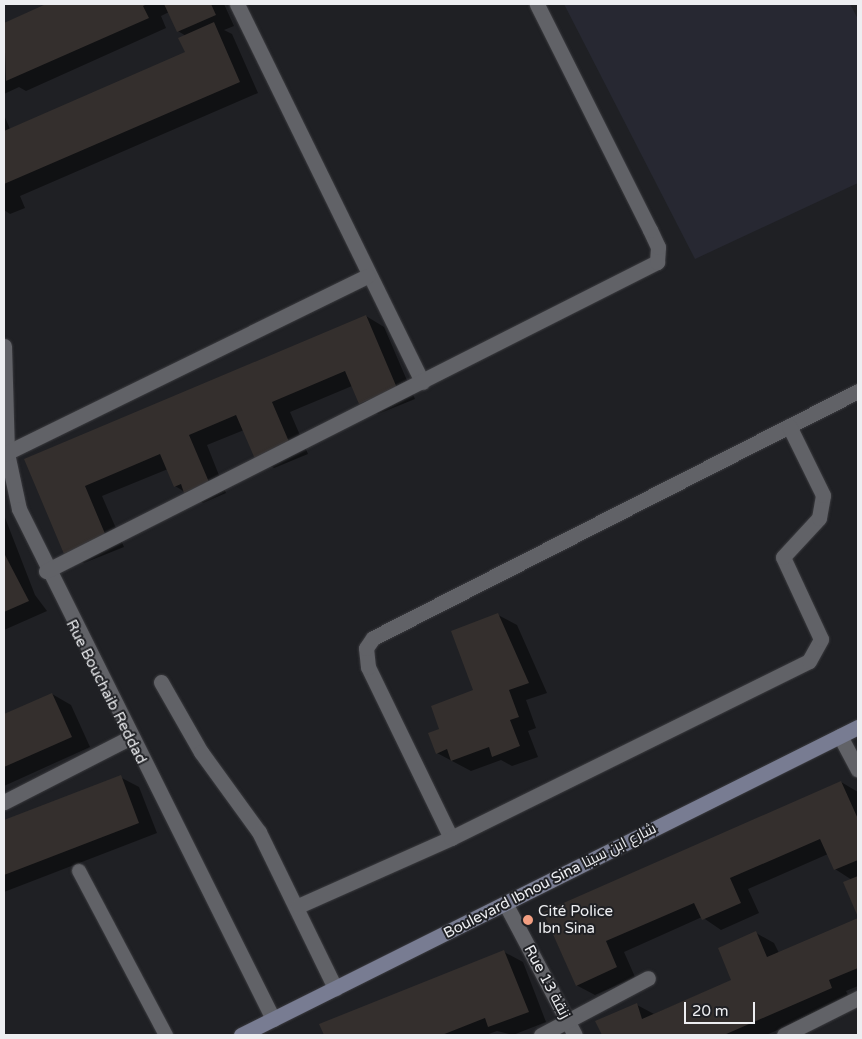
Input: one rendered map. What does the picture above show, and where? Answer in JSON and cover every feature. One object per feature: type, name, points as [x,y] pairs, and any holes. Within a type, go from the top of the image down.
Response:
[{"type":"main road","name":"Boulevard Ibnou Sina شارع ابن سينا","points":[[241,1035],[858,727]]},
{"type":"street","points":[[238,4],[368,276],[422,382]]},
{"type":"street","points":[[46,571],[652,266],[660,256],[537,4]]},
{"type":"street","points":[[5,454],[368,276]]},
{"type":"street","name":"Rue Bouchaib Reddad","points":[[4,346],[5,454],[19,509],[46,571],[273,1019]]},
{"type":"street","points":[[451,838],[368,667],[366,648],[373,638],[858,391]]},
{"type":"street","points":[[298,906],[451,838],[809,661],[821,639],[783,557],[819,518],[823,501],[789,426]]},
{"type":"street","points":[[160,682],[201,752],[259,832],[298,906],[335,988]]},
{"type":"street","points":[[840,736],[858,770]]},
{"type":"street","points":[[4,802],[130,738]]},
{"type":"street","name":"Rue 13 زنقة","points":[[505,903],[575,1035]]},
{"type":"street","points":[[541,1035],[648,978]]},
{"type":"street","points":[[784,1035],[858,998]]},
{"type":"lane","points":[[79,871],[166,1035]]},
{"type":"shaded area","points":[[564,4],[850,4],[858,19],[858,183],[695,259]]},
{"type":"building","points":[[46,4],[147,4],[143,6],[149,18],[6,81],[4,23]]},
{"type":"building","points":[[164,4],[211,4],[216,15],[177,32]]},
{"type":"building","points":[[214,22],[240,82],[4,184],[4,131],[185,52],[178,38]]},
{"type":"building","points":[[366,315],[397,388],[359,404],[345,371],[272,402],[290,444],[255,459],[236,415],[189,435],[209,482],[184,493],[181,484],[174,487],[160,454],[85,486],[106,536],[64,554],[24,459]]},
{"type":"building","points":[[4,553],[29,601],[4,612]]},
{"type":"building","points":[[498,613],[529,683],[509,690],[519,717],[510,720],[520,746],[492,757],[489,747],[451,761],[447,749],[436,754],[428,733],[439,729],[431,706],[473,690],[451,631]]},
{"type":"building","points":[[52,693],[72,737],[4,767],[4,714]]},
{"type":"building","points":[[121,775],[139,823],[4,875],[4,820]]},
{"type":"building","points":[[841,781],[858,819],[858,860],[834,870],[820,839],[730,878],[741,903],[702,920],[694,903],[606,941],[617,967],[576,986],[543,912]]},
{"type":"building","points":[[858,876],[858,917],[843,882]]},
{"type":"building","points":[[858,918],[858,968],[829,980],[832,988],[724,1035],[602,1035],[595,1021],[637,1003],[642,1019],[731,980],[718,948],[756,931],[767,957]]},
{"type":"building","points":[[504,950],[529,1012],[488,1027],[485,1018],[442,1035],[324,1035],[319,1024]]},
{"type":"place","name":"Cité Police Ibn Sina","points":[[528,920]]}]
